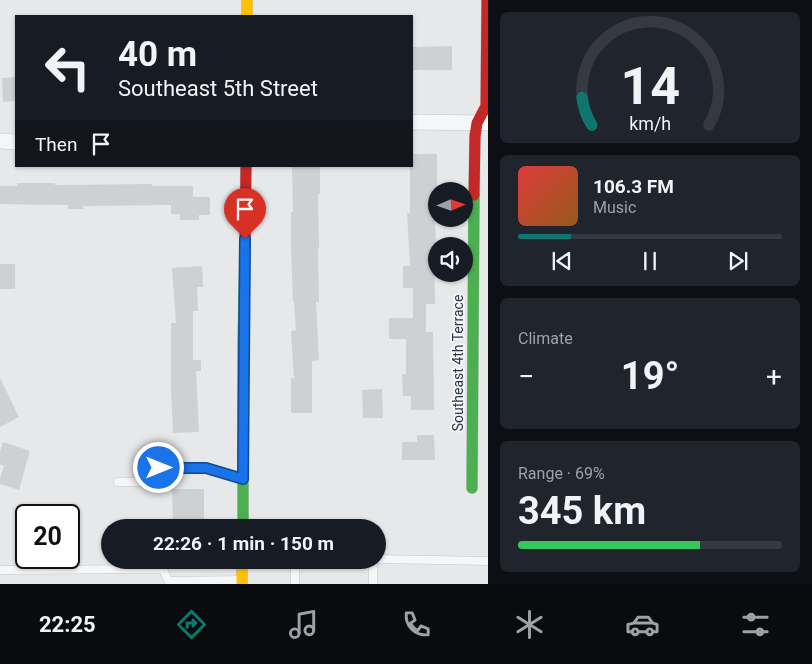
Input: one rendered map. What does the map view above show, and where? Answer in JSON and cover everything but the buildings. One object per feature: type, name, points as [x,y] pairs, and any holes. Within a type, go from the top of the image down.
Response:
[{"type":"street","points":[[247,0],[247,15]]},
{"type":"street","name":"Southeast 4th Terrace","points":[[472,488],[475,136],[483,123],[482,115],[486,106],[487,0]]},
{"type":"street","points":[[413,122],[483,123]]},
{"type":"street","points":[[0,141],[15,142]]},
{"type":"street","points":[[243,519],[246,167]]},
{"type":"street","points":[[242,569],[242,582]]},
{"type":"lane","points":[[118,482],[151,482],[159,468],[206,468],[243,479]]},
{"type":"lane","points":[[386,559],[488,561]]},
{"type":"lane","points":[[0,570],[163,569],[168,583],[242,582]]},
{"type":"lane","points":[[295,569],[295,584]]},
{"type":"lane","points":[[373,584],[374,569]]},
{"type":"traffic: fast","points":[[472,488],[474,195]]},
{"type":"traffic: fast","points":[[243,519],[245,242]]},
{"type":"traffic: slow","points":[[247,0],[247,15]]},
{"type":"traffic: slow","points":[[242,569],[242,584]]},
{"type":"traffic: jam","points":[[474,195],[475,136],[477,123],[486,106],[487,0]]},
{"type":"traffic: jam","points":[[245,242],[246,167]]},
{"type":"route","points":[[159,468],[206,468],[243,479],[245,239]]}]
